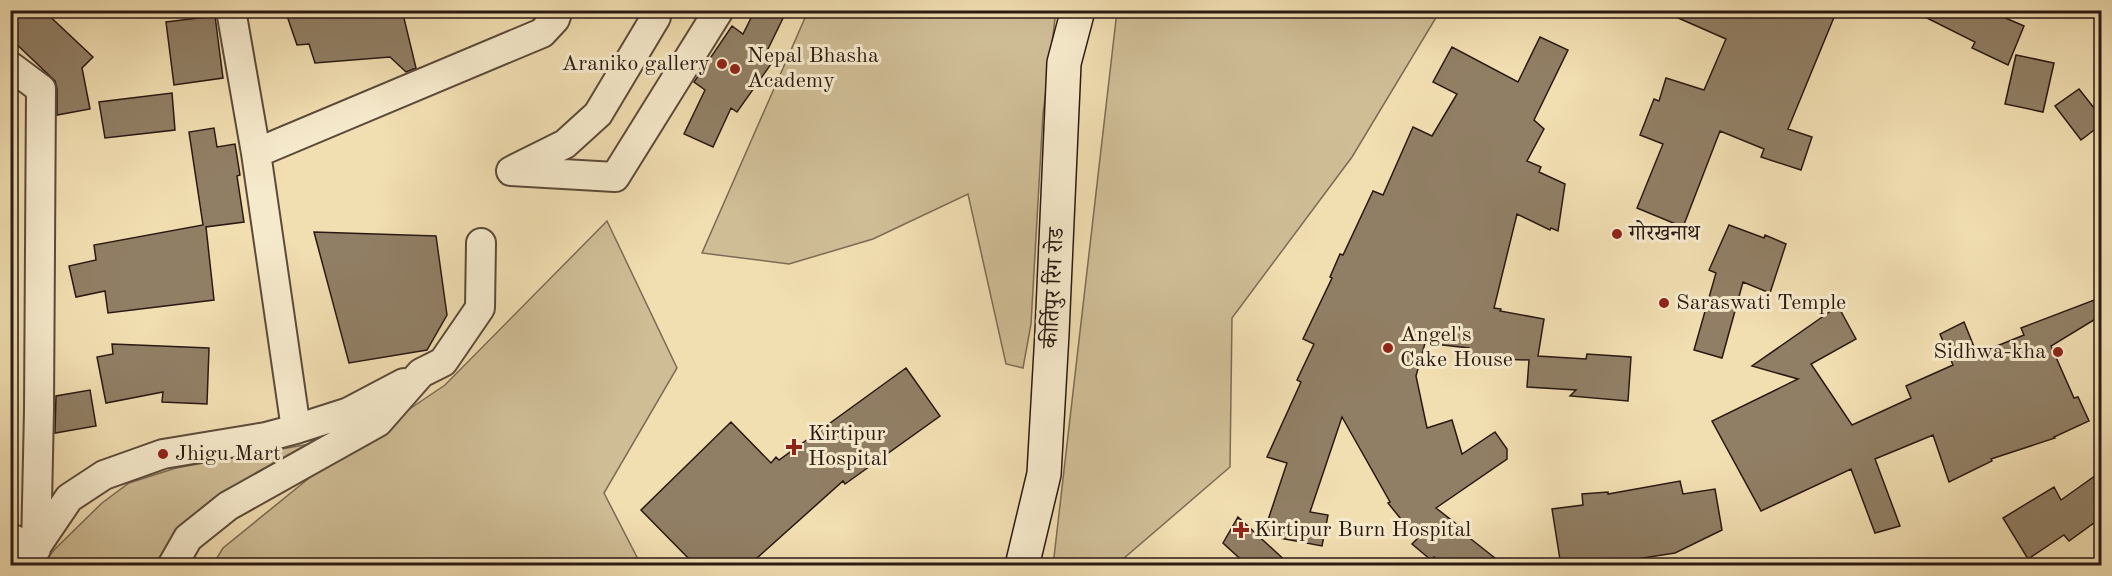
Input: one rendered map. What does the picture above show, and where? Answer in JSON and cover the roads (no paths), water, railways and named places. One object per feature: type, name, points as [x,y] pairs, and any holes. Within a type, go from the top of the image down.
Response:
[{"type":"street","points":[[231,10],[256,153],[296,429]]},
{"type":"street","points":[[256,153],[542,33],[555,19],[558,10]]},
{"type":"street","points":[[656,10],[656,16],[598,114],[565,144],[511,171],[615,177],[719,10]]},
{"type":"street","name":"कीर्तिपुर रिंग रोड","points":[[1022,566],[1044,474],[1064,63],[1078,10]]},
{"type":"street","points":[[10,66],[40,89],[39,410],[23,551]]},
{"type":"street","points":[[23,551],[69,498],[104,475],[163,454],[266,436],[349,412],[444,362],[480,308],[481,243]]},
{"type":"street","points":[[172,566],[188,538],[228,506],[378,422],[421,373]]},
{"type":"place","name":"Araniko gallery","points":[[722,64]]},
{"type":"place","name":"Nepal Bhasha Academy","points":[[735,69]]},
{"type":"place","name":"गोरखनाथ","points":[[1617,234]]},
{"type":"place","name":"Saraswati Temple","points":[[1664,303]]},
{"type":"place","name":"Angel's Cake House","points":[[1388,348]]},
{"type":"place","name":"Sidhwa-kha","points":[[2058,352]]},
{"type":"place","name":"Kirtipur Hospital","points":[[794,447]]},
{"type":"place","name":"Jhigu Mart","points":[[163,454]]},
{"type":"place","name":"Kirtipur Burn Hospital","points":[[1241,530]]}]
